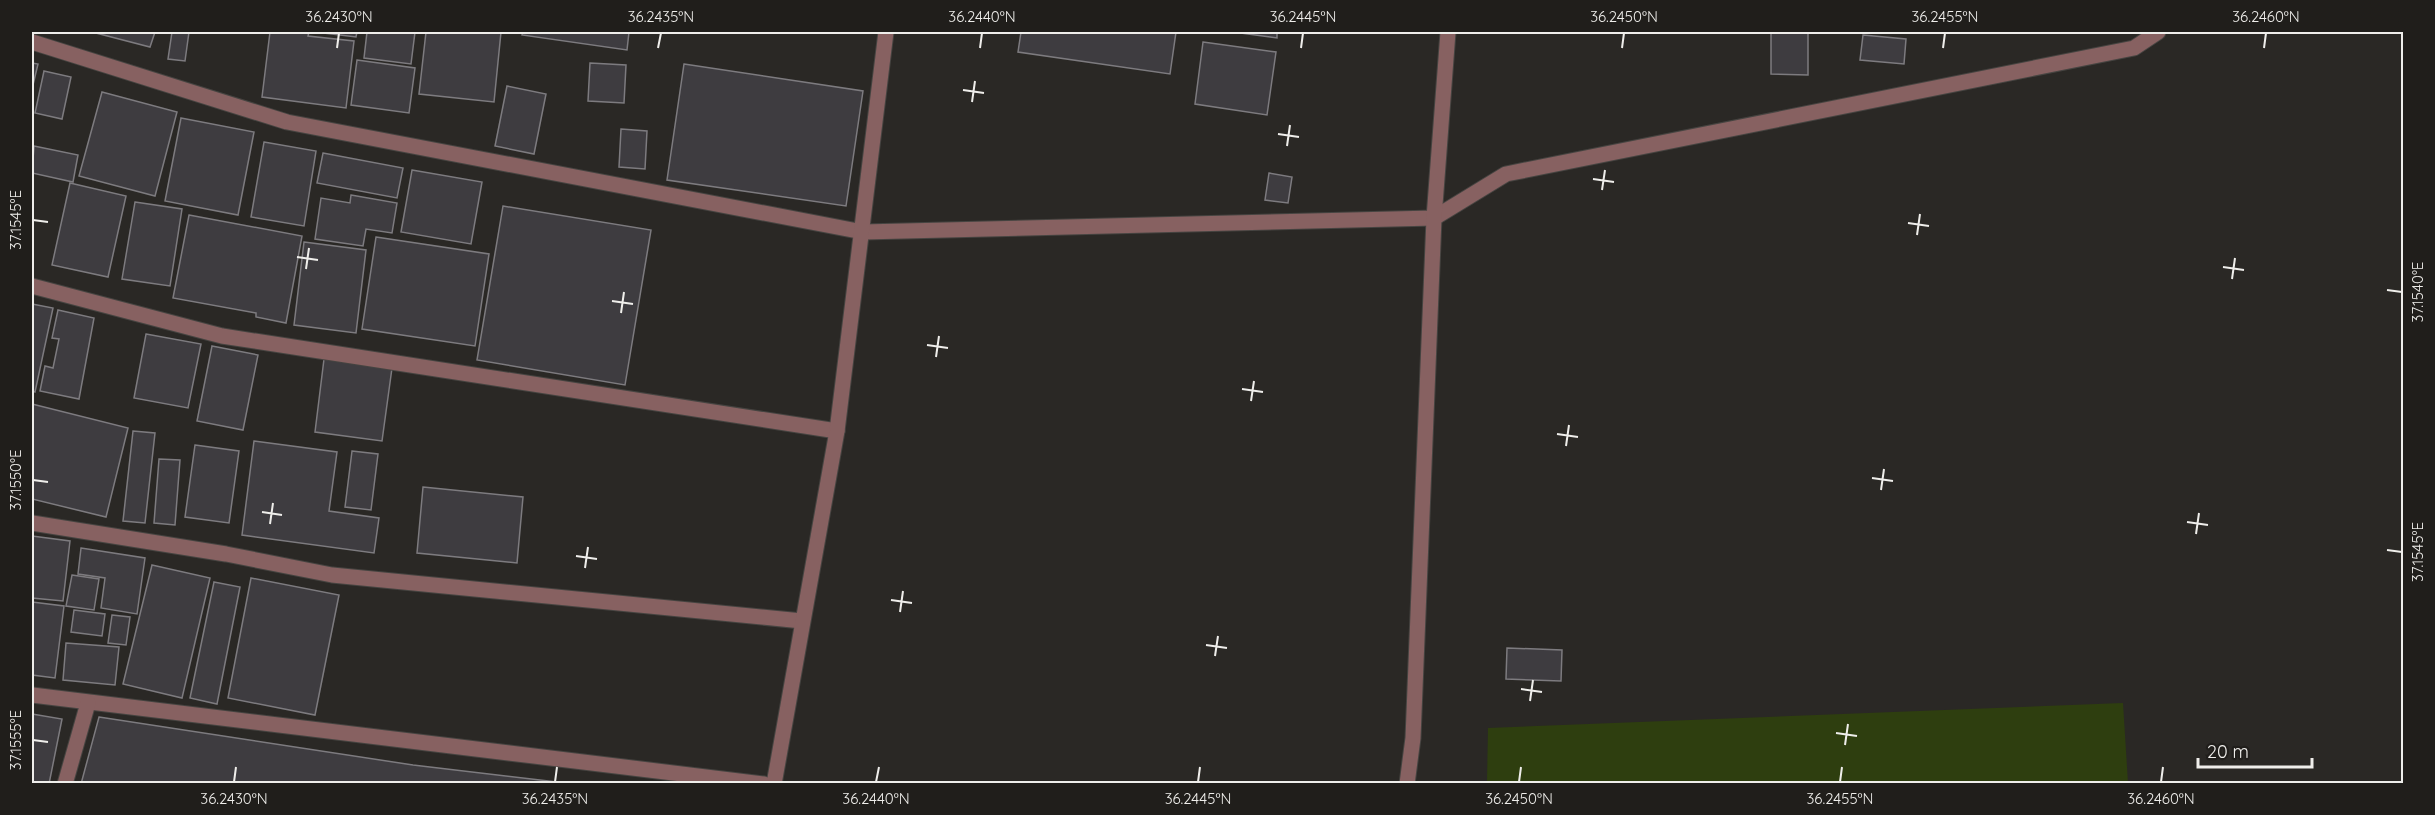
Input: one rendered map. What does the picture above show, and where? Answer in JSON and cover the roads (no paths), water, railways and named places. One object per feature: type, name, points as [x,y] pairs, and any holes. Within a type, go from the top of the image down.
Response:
[{"type":"street","points":[[774,783],[837,431],[886,32]]},
{"type":"street","points":[[1407,783],[1413,738],[1421,578],[1434,218],[1448,32]]},
{"type":"street","points":[[32,42],[287,122],[862,232],[1434,218],[1506,174],[2134,48],[2158,32]]},
{"type":"street","points":[[32,285],[222,336],[837,431]]},
{"type":"street","points":[[32,523],[226,554],[332,575],[802,621]]},
{"type":"street","points":[[32,695],[764,783]]},
{"type":"street","points":[[65,783],[88,703]]}]
